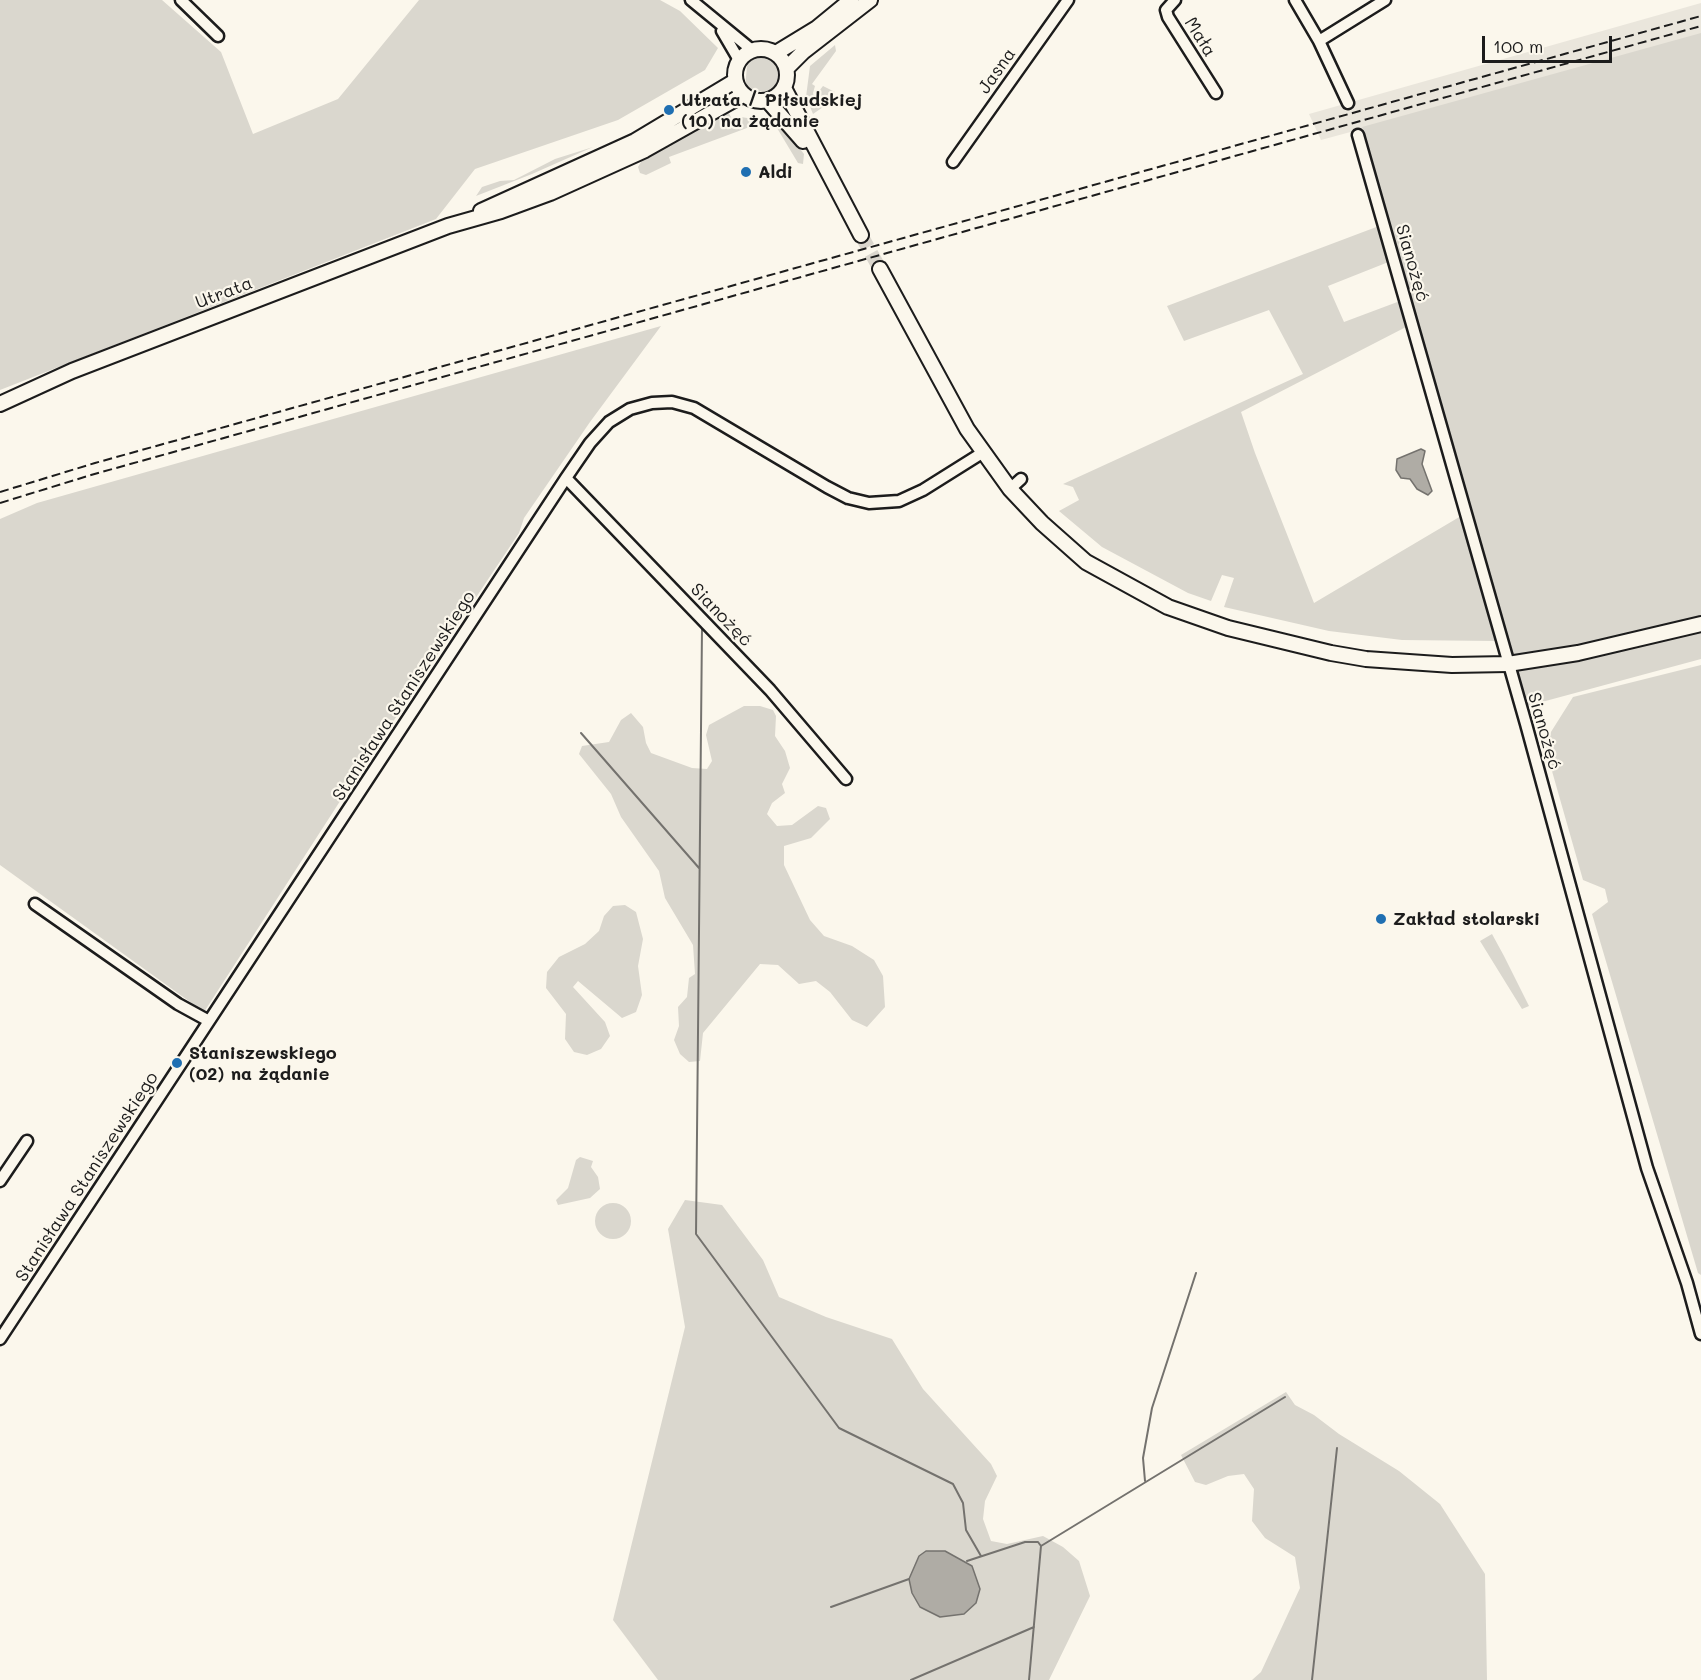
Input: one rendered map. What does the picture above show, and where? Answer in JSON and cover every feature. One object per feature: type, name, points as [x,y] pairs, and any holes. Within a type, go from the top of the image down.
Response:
[{"type":"main road","points":[[776,53],[817,28],[851,0]]},
{"type":"main road","points":[[787,68],[776,53],[760,48],[752,50],[739,60],[735,81],[743,95],[756,101],[768,101],[784,88],[787,68],[803,52],[870,0]]},
{"type":"main road","name":"Utrata","points":[[0,404],[72,371],[464,220],[513,194],[635,141],[735,81]]},
{"type":"main road","points":[[784,88],[861,236]]},
{"type":"main road","name":"Utrata","points":[[464,220],[501,212],[585,178],[645,150],[743,95]]},
{"type":"main road","points":[[768,101],[801,138],[834,185]]},
{"type":"main road","points":[[880,269],[982,453],[1010,489],[1042,523],[1086,562],[1151,598],[1197,618],[1247,633],[1366,660],[1452,665],[1508,664],[1578,654],[1701,624]]},
{"type":"street","points":[[181,0],[219,36]]},
{"type":"street","points":[[691,0],[717,24],[752,50]]},
{"type":"street","name":"Jasna","points":[[953,162],[1068,0]]},
{"type":"street","name":"Mała","points":[[1175,0],[1166,10],[1168,17],[1216,93]]},
{"type":"street","points":[[1295,0],[1319,41],[1348,103]]},
{"type":"street","points":[[1319,41],[1385,0]]},
{"type":"street","points":[[717,24],[739,60]]},
{"type":"street","name":"Sianożęć","points":[[1358,135],[1508,664],[1647,1168],[1687,1282],[1701,1334]]},
{"type":"street","name":"Stanisława Staniszewskiego","points":[[0,1339],[594,437],[609,422],[637,406],[662,402],[694,408],[827,487],[848,498],[869,503],[899,501],[923,490],[982,453]]},
{"type":"street","name":"Sianożęć","points":[[567,478],[770,690],[846,779]]},
{"type":"street","points":[[1010,489],[1021,479]]},
{"type":"street","points":[[35,904],[178,1004],[209,1021]]},
{"type":"street","points":[[0,1181],[27,1141]]},
{"type":"shaded area","points":[[0,0],[162,0],[221,52],[253,134],[338,99],[419,0],[660,0],[680,11],[718,48],[705,70],[618,120],[475,169],[436,219],[0,390]]},
{"type":"shaded area","points":[[1701,3],[1701,37],[1321,140],[1309,114]]},
{"type":"shaded area","points":[[1701,33],[1701,659],[1527,706],[1362,127]]},
{"type":"shaded area","points":[[835,45],[836,51],[812,84],[815,86],[813,93],[815,100],[820,97],[819,91],[823,86],[835,92],[826,105],[813,114],[806,97],[810,66]]},
{"type":"shaded area","points":[[764,56],[778,59],[781,76],[779,83],[772,90],[763,92],[745,88],[747,66],[752,60]]},
{"type":"shaded area","points":[[726,108],[732,119],[741,117],[772,122],[773,127],[767,127],[763,122],[669,157],[671,163],[646,175],[640,173],[638,167],[644,157]]},
{"type":"shaded area","points":[[782,126],[804,154],[803,164],[798,163],[777,128]]},
{"type":"shaded area","points":[[593,147],[476,196],[482,187],[500,181],[514,180],[555,159]]},
{"type":"shaded area","points":[[1379,226],[1391,261],[1328,286],[1344,322],[1400,301],[1406,327],[1241,412],[1314,603],[1461,516],[1495,641],[1402,640],[1329,631],[1224,607],[1234,578],[1222,575],[1211,601],[1188,593],[1102,547],[1059,511],[1079,500],[1073,487],[1063,484],[1303,374],[1269,310],[1184,341],[1167,306]]},
{"type":"shaded area","points":[[661,326],[590,422],[524,518],[519,533],[344,795],[204,1012],[0,865],[0,519],[37,503]]},
{"type":"shaded area","points":[[1421,449],[1425,451],[1422,464],[1432,491],[1428,495],[1417,489],[1410,479],[1401,478],[1396,470],[1397,459]]},
{"type":"shaded area","points":[[1701,665],[1701,1275],[1698,1273],[1592,914],[1608,902],[1605,889],[1583,880],[1544,743],[1573,697]]},
{"type":"shaded area","points":[[744,706],[760,706],[773,710],[776,716],[775,736],[785,751],[790,768],[782,784],[785,793],[772,803],[767,814],[777,826],[792,825],[818,806],[826,808],[830,819],[811,838],[784,846],[784,865],[810,920],[824,936],[852,946],[874,960],[883,976],[885,1007],[867,1027],[852,1020],[830,992],[816,981],[799,984],[778,965],[760,964],[703,1033],[700,1061],[689,1062],[680,1054],[674,1040],[679,1026],[678,1007],[687,997],[689,978],[695,974],[693,945],[665,898],[659,871],[621,817],[611,794],[579,754],[582,746],[609,742],[621,720],[631,713],[643,727],[646,743],[651,753],[692,768],[707,769],[712,761],[706,735],[709,725]]},
{"type":"shaded area","points":[[625,905],[636,912],[643,939],[638,966],[642,995],[636,1012],[622,1018],[578,981],[573,987],[605,1022],[610,1036],[601,1049],[587,1055],[574,1052],[565,1039],[566,1014],[546,988],[547,972],[559,957],[585,944],[599,931],[604,916],[613,906]]},
{"type":"shaded area","points":[[1492,934],[1529,1006],[1522,1009],[1480,941]]},
{"type":"shaded area","points":[[580,1157],[593,1161],[591,1167],[598,1177],[600,1189],[590,1198],[558,1205],[556,1200],[568,1188],[576,1160]]},
{"type":"shaded area","points":[[685,1200],[722,1205],[763,1260],[779,1297],[826,1317],[892,1339],[923,1389],[991,1464],[997,1476],[985,1501],[983,1519],[991,1541],[1007,1544],[1043,1536],[1063,1547],[1079,1561],[1090,1596],[1049,1680],[658,1680],[613,1620],[685,1327],[668,1229]]},
{"type":"shaded area","points":[[613,1203],[625,1209],[631,1221],[625,1233],[613,1239],[601,1233],[595,1221],[601,1209]]},
{"type":"shaded area","points":[[1286,1392],[1295,1405],[1399,1471],[1440,1504],[1485,1574],[1487,1680],[1252,1680],[1261,1672],[1300,1588],[1295,1557],[1265,1538],[1252,1521],[1254,1489],[1244,1474],[1228,1476],[1206,1485],[1195,1482],[1181,1455]]},
{"type":"shaded area","points":[[926,1551],[945,1551],[972,1566],[980,1589],[976,1603],[964,1614],[940,1617],[920,1607],[912,1593],[909,1579],[919,1556]]},
{"type":"waterway","points":[[702,628],[696,1234],[839,1428],[953,1484],[963,1503],[966,1530],[981,1556]]},
{"type":"waterway","points":[[581,733],[699,868]]},
{"type":"waterway","points":[[1145,1481],[1143,1458],[1152,1408],[1196,1273]]},
{"type":"waterway","points":[[1041,1546],[1285,1397]]},
{"type":"waterway","points":[[1312,1680],[1337,1448]]},
{"type":"waterway","points":[[967,1561],[1025,1542],[1038,1542],[1041,1546],[1029,1680]]},
{"type":"waterway","points":[[831,1607],[909,1579]]},
{"type":"waterway","points":[[911,1680],[1034,1627]]},
{"type":"tunnel","points":[[861,235],[880,269]]},
{"type":"railway","points":[[0,492],[95,463],[1701,16]]},
{"type":"railway","points":[[0,503],[91,475],[1701,26]]},
{"type":"place","name":"Utrata / Piłsudskiej (10) na żądanie","points":[[669,110]]},
{"type":"place","name":"Aldi","points":[[746,172]]},
{"type":"place","name":"Zakład stolarski","points":[[1381,919]]},
{"type":"place","name":"Staniszewskiego (02) na żądanie","points":[[177,1063]]}]
